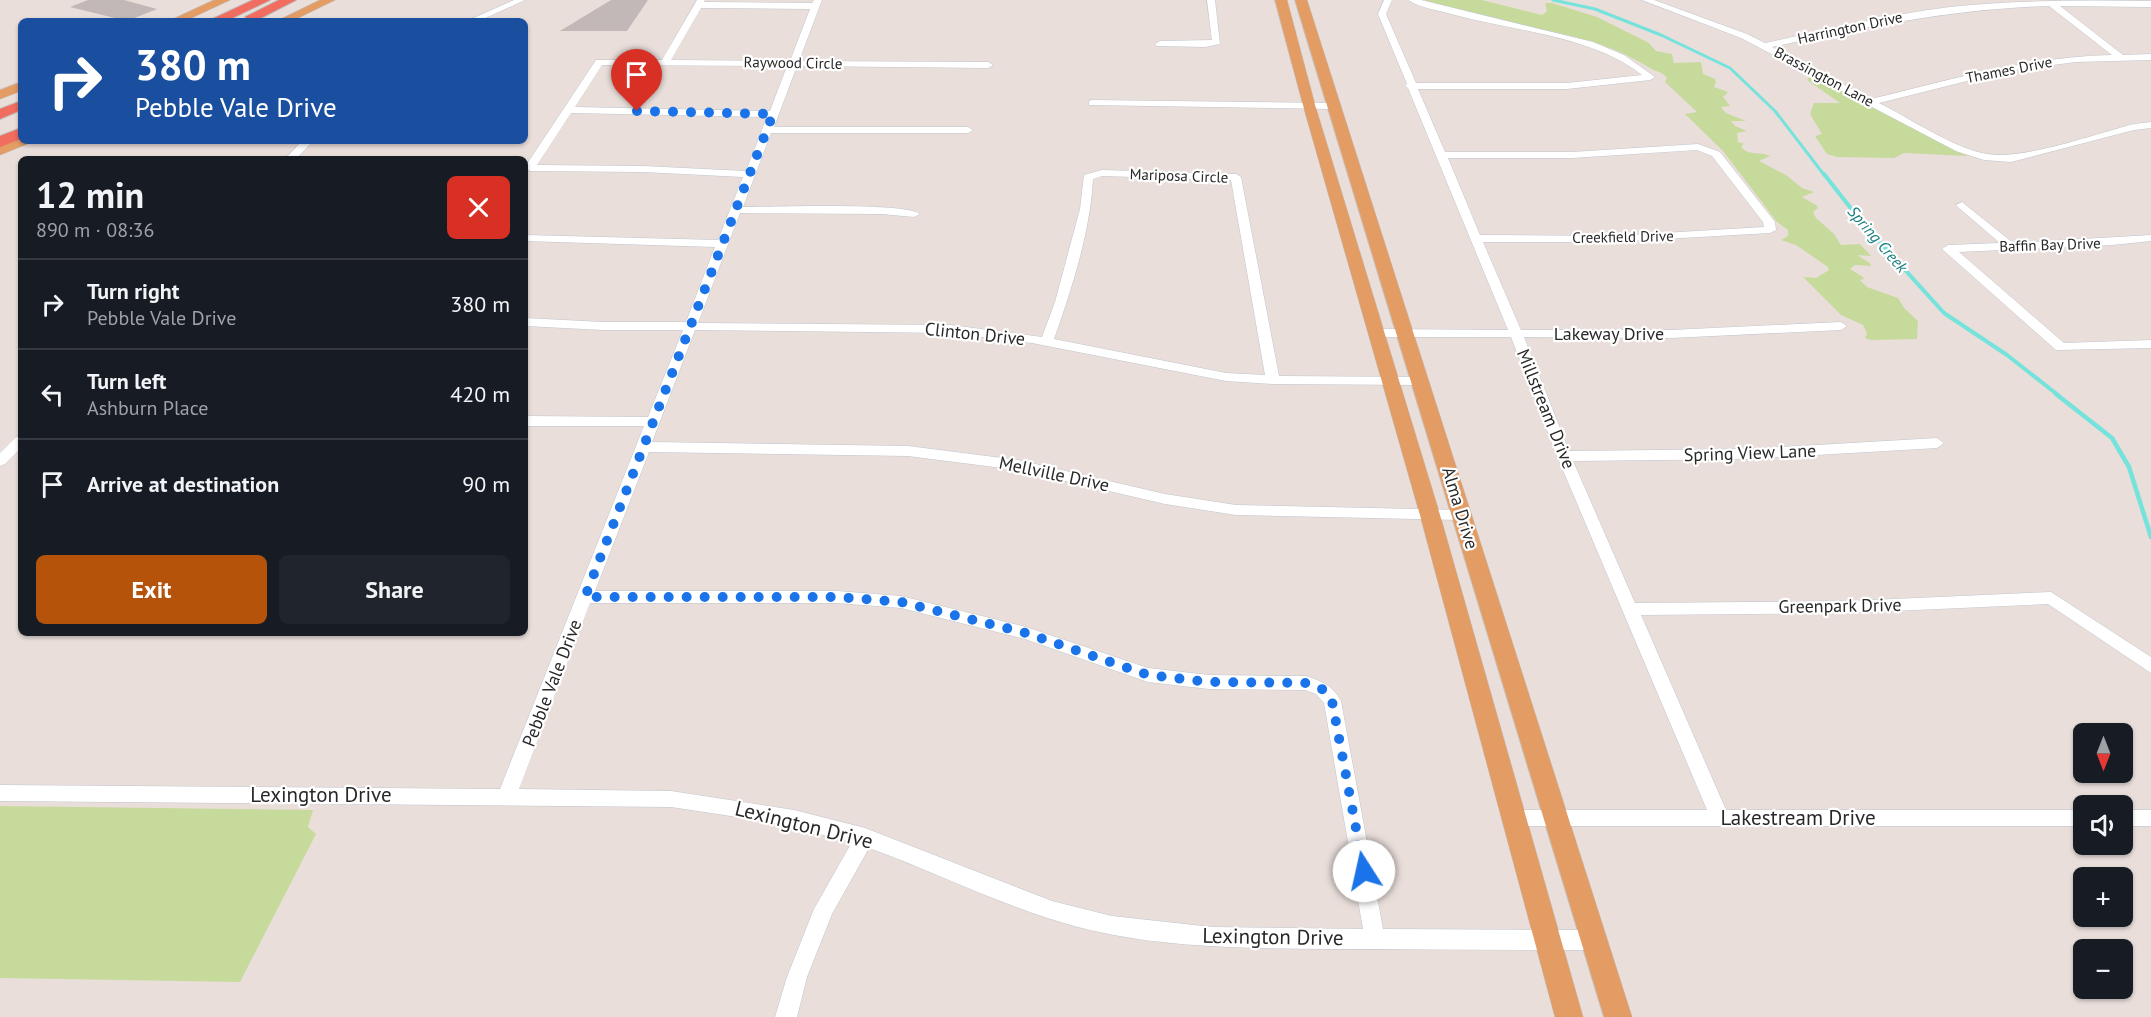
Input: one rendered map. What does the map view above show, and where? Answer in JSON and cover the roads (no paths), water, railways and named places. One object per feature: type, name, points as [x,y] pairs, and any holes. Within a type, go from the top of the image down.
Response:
[{"type":"highway","points":[[222,18],[264,0]]},
{"type":"highway","points":[[249,18],[290,0]]},
{"type":"highway","points":[[0,103],[18,95]]},
{"type":"highway","points":[[0,114],[18,106]]},
{"type":"highway","points":[[0,128],[18,120]]},
{"type":"highway","points":[[0,142],[18,134]]},
{"type":"main road","points":[[182,18],[224,0]]},
{"type":"main road","points":[[290,18],[329,0]]},
{"type":"main road","name":"Alma Drive","points":[[1281,0],[1309,105],[1430,514],[1569,1017]]},
{"type":"main road","name":"Alma Drive","points":[[1301,0],[1618,1017]]},
{"type":"main road","points":[[0,95],[18,87]]},
{"type":"main road","points":[[0,151],[18,143]]},
{"type":"street","points":[[478,18],[521,0]]},
{"type":"street","points":[[1160,44],[1217,42],[1211,0]]},
{"type":"street","name":"Millstream Drive","points":[[1388,0],[1382,14],[1410,86],[1516,334],[1564,456],[1720,818]]},
{"type":"street","points":[[1410,86],[1567,86],[1650,77],[1623,56],[1587,42],[1501,24],[1412,0]]},
{"type":"street","name":"Brassington Lane","points":[[1646,0],[1764,46],[1960,149],[1984,157],[2011,159],[2151,124]]},
{"type":"street","points":[[1661,5],[1674,0]]},
{"type":"street","points":[[2048,2],[2120,57]]},
{"type":"street","name":"Harrington Drive","points":[[1764,46],[1908,16],[2009,5],[2048,2],[2151,4]]},
{"type":"street","points":[[666,60],[700,3],[817,3]]},
{"type":"street","name":"Pebble Vale Drive","points":[[507,796],[817,3]]},
{"type":"street","name":"Thames Drive","points":[[1870,102],[2007,68],[2076,59],[2151,57]]},
{"type":"street","name":"Raywood Circle","points":[[566,110],[599,62],[666,60],[793,64],[988,65]]},
{"type":"street","points":[[1092,103],[1334,106]]},
{"type":"street","points":[[750,174],[643,169],[530,168],[566,110],[773,114]]},
{"type":"street","points":[[767,130],[968,130]]},
{"type":"street","points":[[293,156],[305,144]]},
{"type":"street","name":"Creekfield Drive","points":[[1440,155],[1584,154],[1698,147],[1716,154],[1768,222],[1770,231],[1612,238],[1476,238]]},
{"type":"street","name":"Mariposa Circle","points":[[1046,342],[1061,302],[1086,209],[1088,177],[1102,173],[1236,177],[1273,380]]},
{"type":"street","points":[[1962,205],[2010,246]]},
{"type":"street","points":[[736,210],[882,211],[914,214]]},
{"type":"street","points":[[528,238],[573,238],[663,244],[722,244]]},
{"type":"street","name":"Baffin Bay Drive","points":[[2151,238],[1948,249],[2061,347],[2151,344]]},
{"type":"street","name":"Clinton Drive","points":[[528,322],[689,327],[942,329],[1046,342],[1226,376],[1273,380],[1421,381]]},
{"type":"street","name":"Lakeway Drive","points":[[1377,333],[1671,334],[1841,326]]},
{"type":"street","points":[[528,421],[654,422]]},
{"type":"street","points":[[0,461],[18,443]]},
{"type":"street","name":"Spring View Lane","points":[[1564,456],[1747,454],[1936,444]]},
{"type":"street","name":"Mellville Drive","points":[[644,447],[908,451],[1018,465],[1165,499],[1236,510],[1461,514]]},
{"type":"street","points":[[585,597],[837,597],[901,602],[1026,633],[1148,675],[1209,682],[1306,683],[1322,689],[1332,701],[1376,939]]},
{"type":"street","name":"Greenpark Drive","points":[[1630,609],[1848,607],[2051,598],[2151,666]]},
{"type":"street","name":"Lexington Drive","points":[[0,793],[671,799],[732,806],[827,826],[865,837],[940,865],[1016,898],[1079,918],[1204,938],[1594,940]]},
{"type":"street","name":"Lakestream Drive","points":[[1513,818],[2073,818]]},
{"type":"street","points":[[2133,818],[2151,818]]},
{"type":"street","points":[[786,1017],[796,977],[824,909],[865,837]]},
{"type":"waterway","name":"Spring Creek","points":[[1553,0],[1595,9],[1661,35],[1730,68],[1775,111],[1825,176]]},
{"type":"waterway","name":"Spring Creek","points":[[1824,174],[1860,220],[1944,313],[2007,355],[2058,395]]},
{"type":"waterway","name":"Spring Creek","points":[[2056,394],[2112,438],[2129,467],[2151,537]]}]
